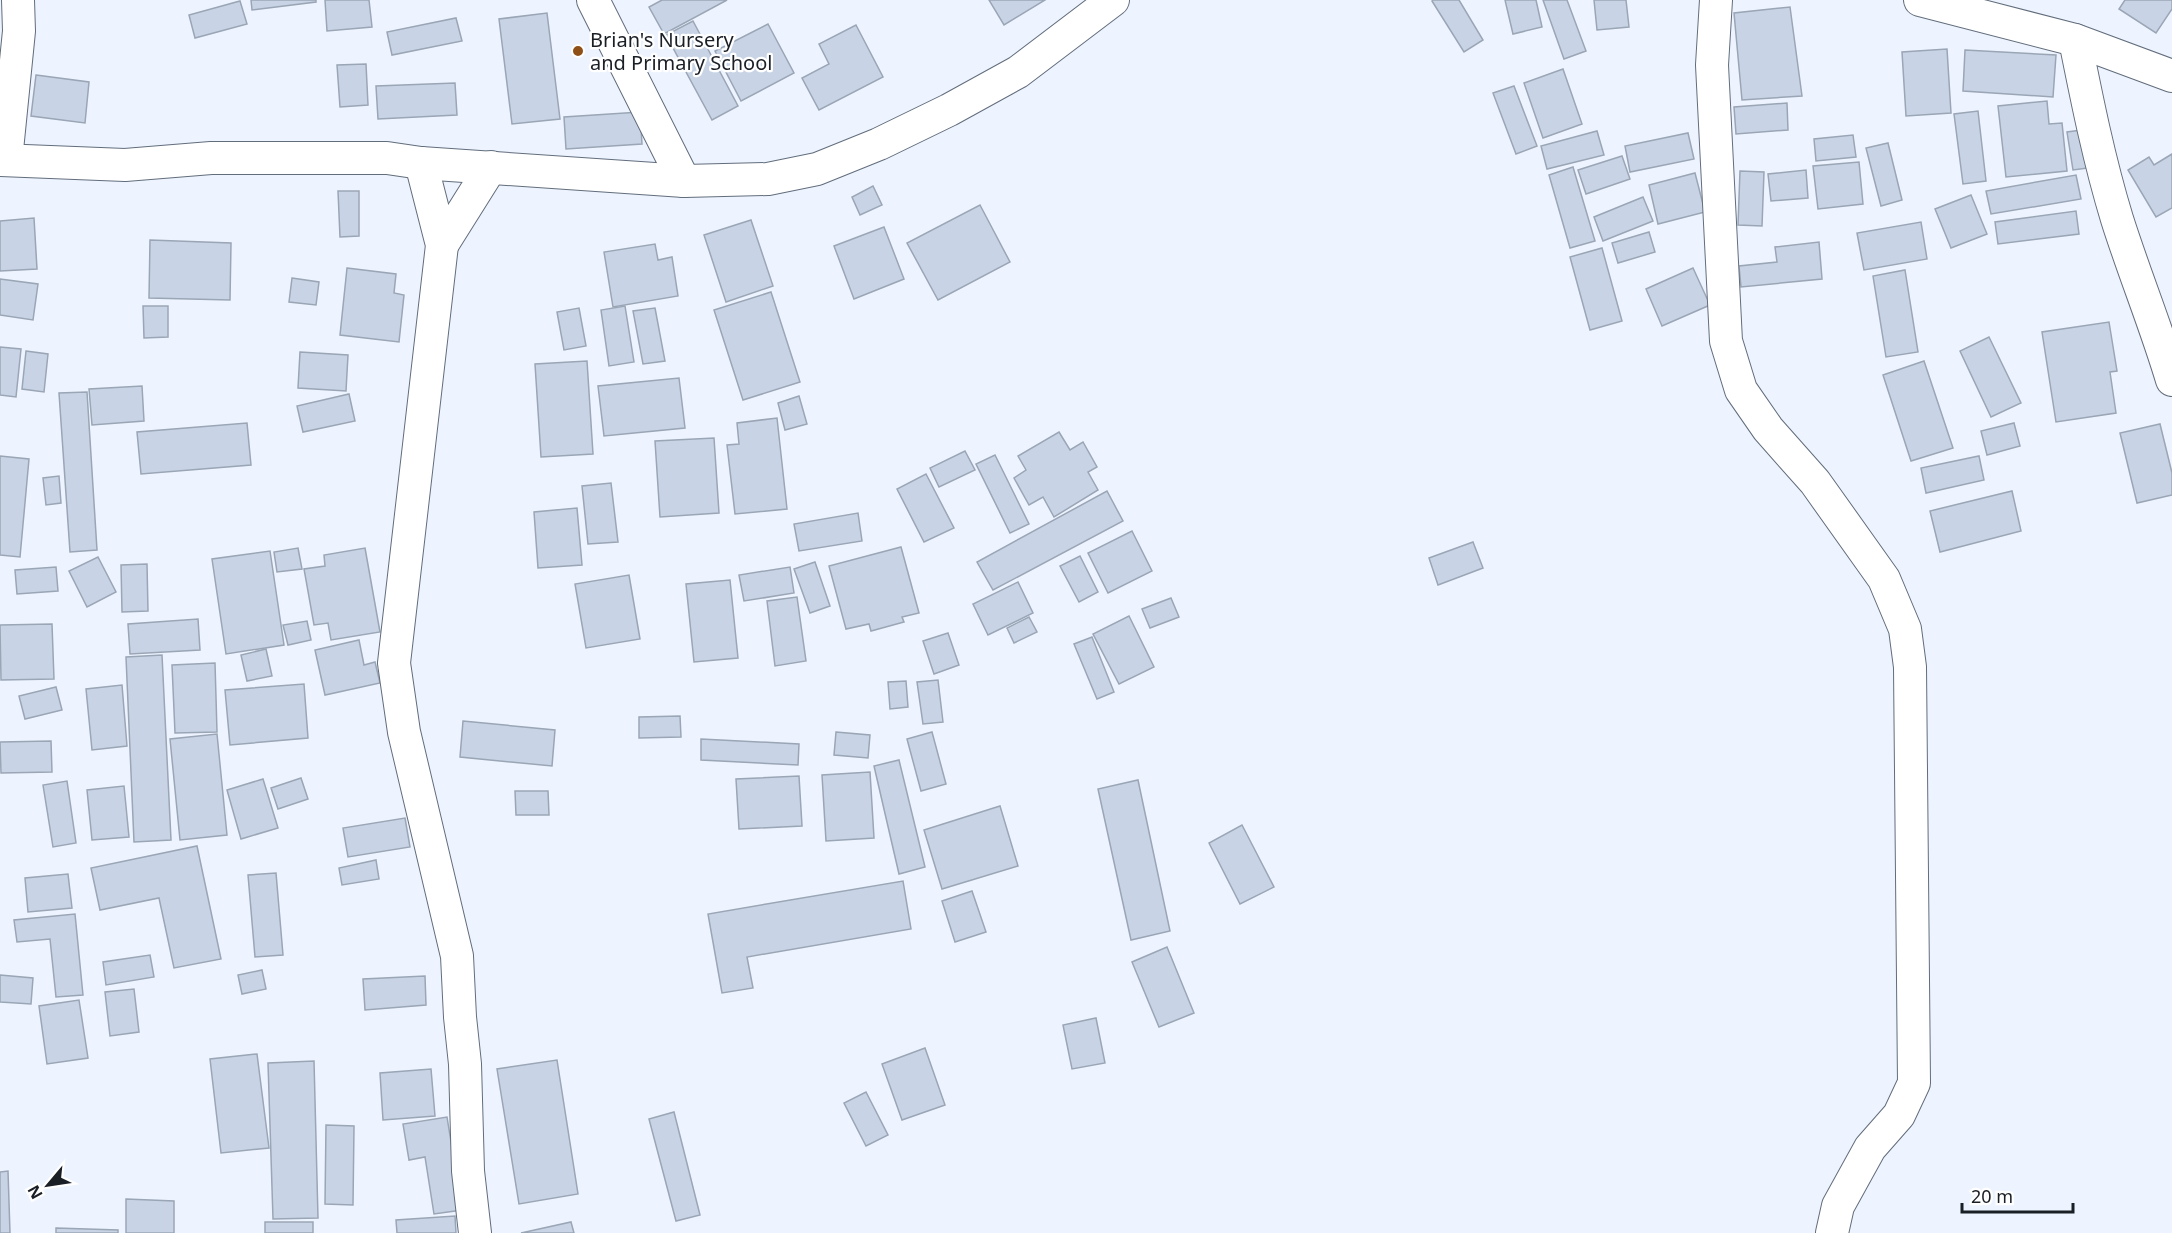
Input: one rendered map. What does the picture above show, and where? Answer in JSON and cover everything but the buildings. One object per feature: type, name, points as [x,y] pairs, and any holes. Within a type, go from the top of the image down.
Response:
[{"type":"street","points":[[18,0],[19,31],[3,160],[125,165],[211,158],[375,158],[684,181],[768,179],[816,169],[879,144],[949,110],[1018,72],[1113,0]]},
{"type":"street","points":[[593,0],[684,181]]},
{"type":"street","points":[[1716,0],[1713,76],[1726,341],[1741,390],[1768,429],[1815,482],[1884,579],[1905,629],[1910,667],[1914,1083],[1899,1115],[1870,1148],[1838,1206],[1832,1233]]},
{"type":"street","points":[[1920,0],[2074,40],[2172,76]]},
{"type":"street","points":[[2074,40],[2100,158],[2118,221],[2172,380]]},
{"type":"street","points":[[421,162],[442,245],[394,663],[404,732],[457,956],[465,1064],[468,1171],[475,1233]]},
{"type":"street","points":[[442,245],[490,167]]},
{"type":"place","name":"Brian's Nursery and Primary School","points":[[578,51]]}]
